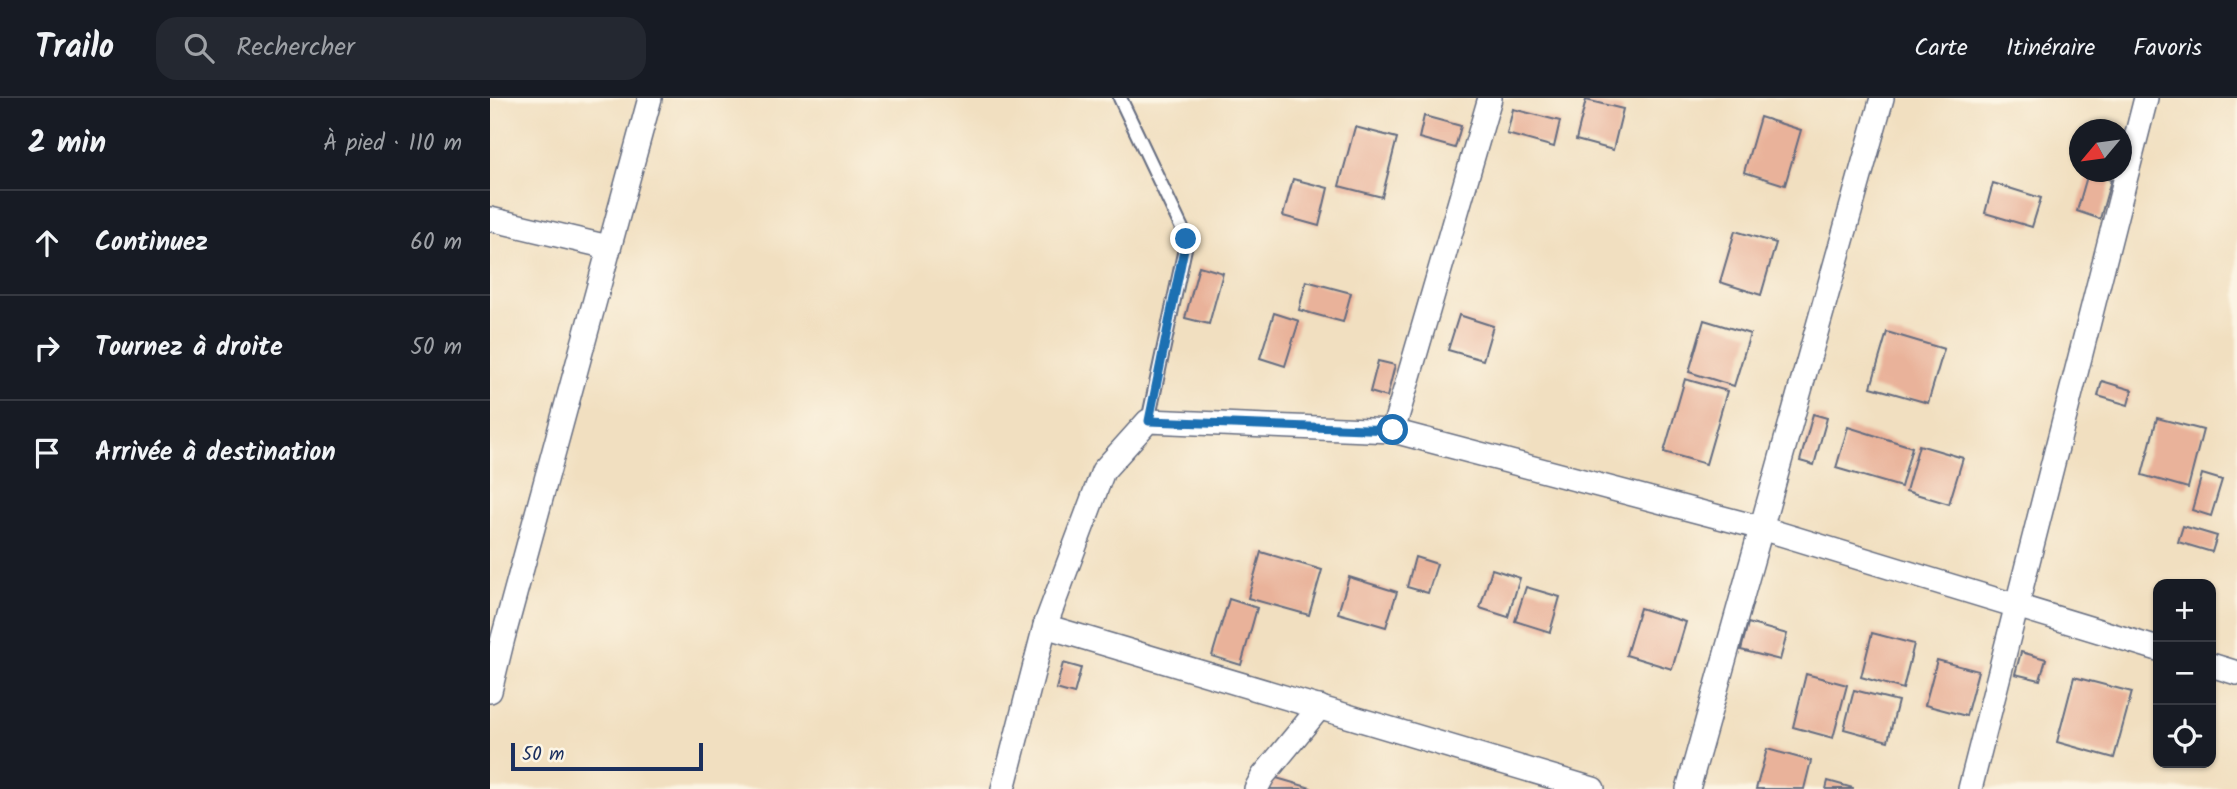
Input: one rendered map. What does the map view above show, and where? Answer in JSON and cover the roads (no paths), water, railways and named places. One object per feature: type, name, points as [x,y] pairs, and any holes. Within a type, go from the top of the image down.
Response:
[{"type":"street","points":[[490,691],[650,98]]},
{"type":"street","points":[[1393,430],[1490,98]]},
{"type":"street","points":[[1688,789],[1882,98]]},
{"type":"street","points":[[1970,789],[2146,98]]},
{"type":"street","points":[[490,219],[608,247]]},
{"type":"street","points":[[1003,789],[1045,626],[1103,471],[1149,421],[1393,430],[1761,528],[2153,647]]},
{"type":"street","points":[[1045,626],[1593,789]]},
{"type":"street","points":[[2216,667],[2237,673]]},
{"type":"street","points":[[1256,789],[1263,776],[1320,708]]},
{"type":"lane","points":[[1120,98],[1186,239],[1149,421]]}]
